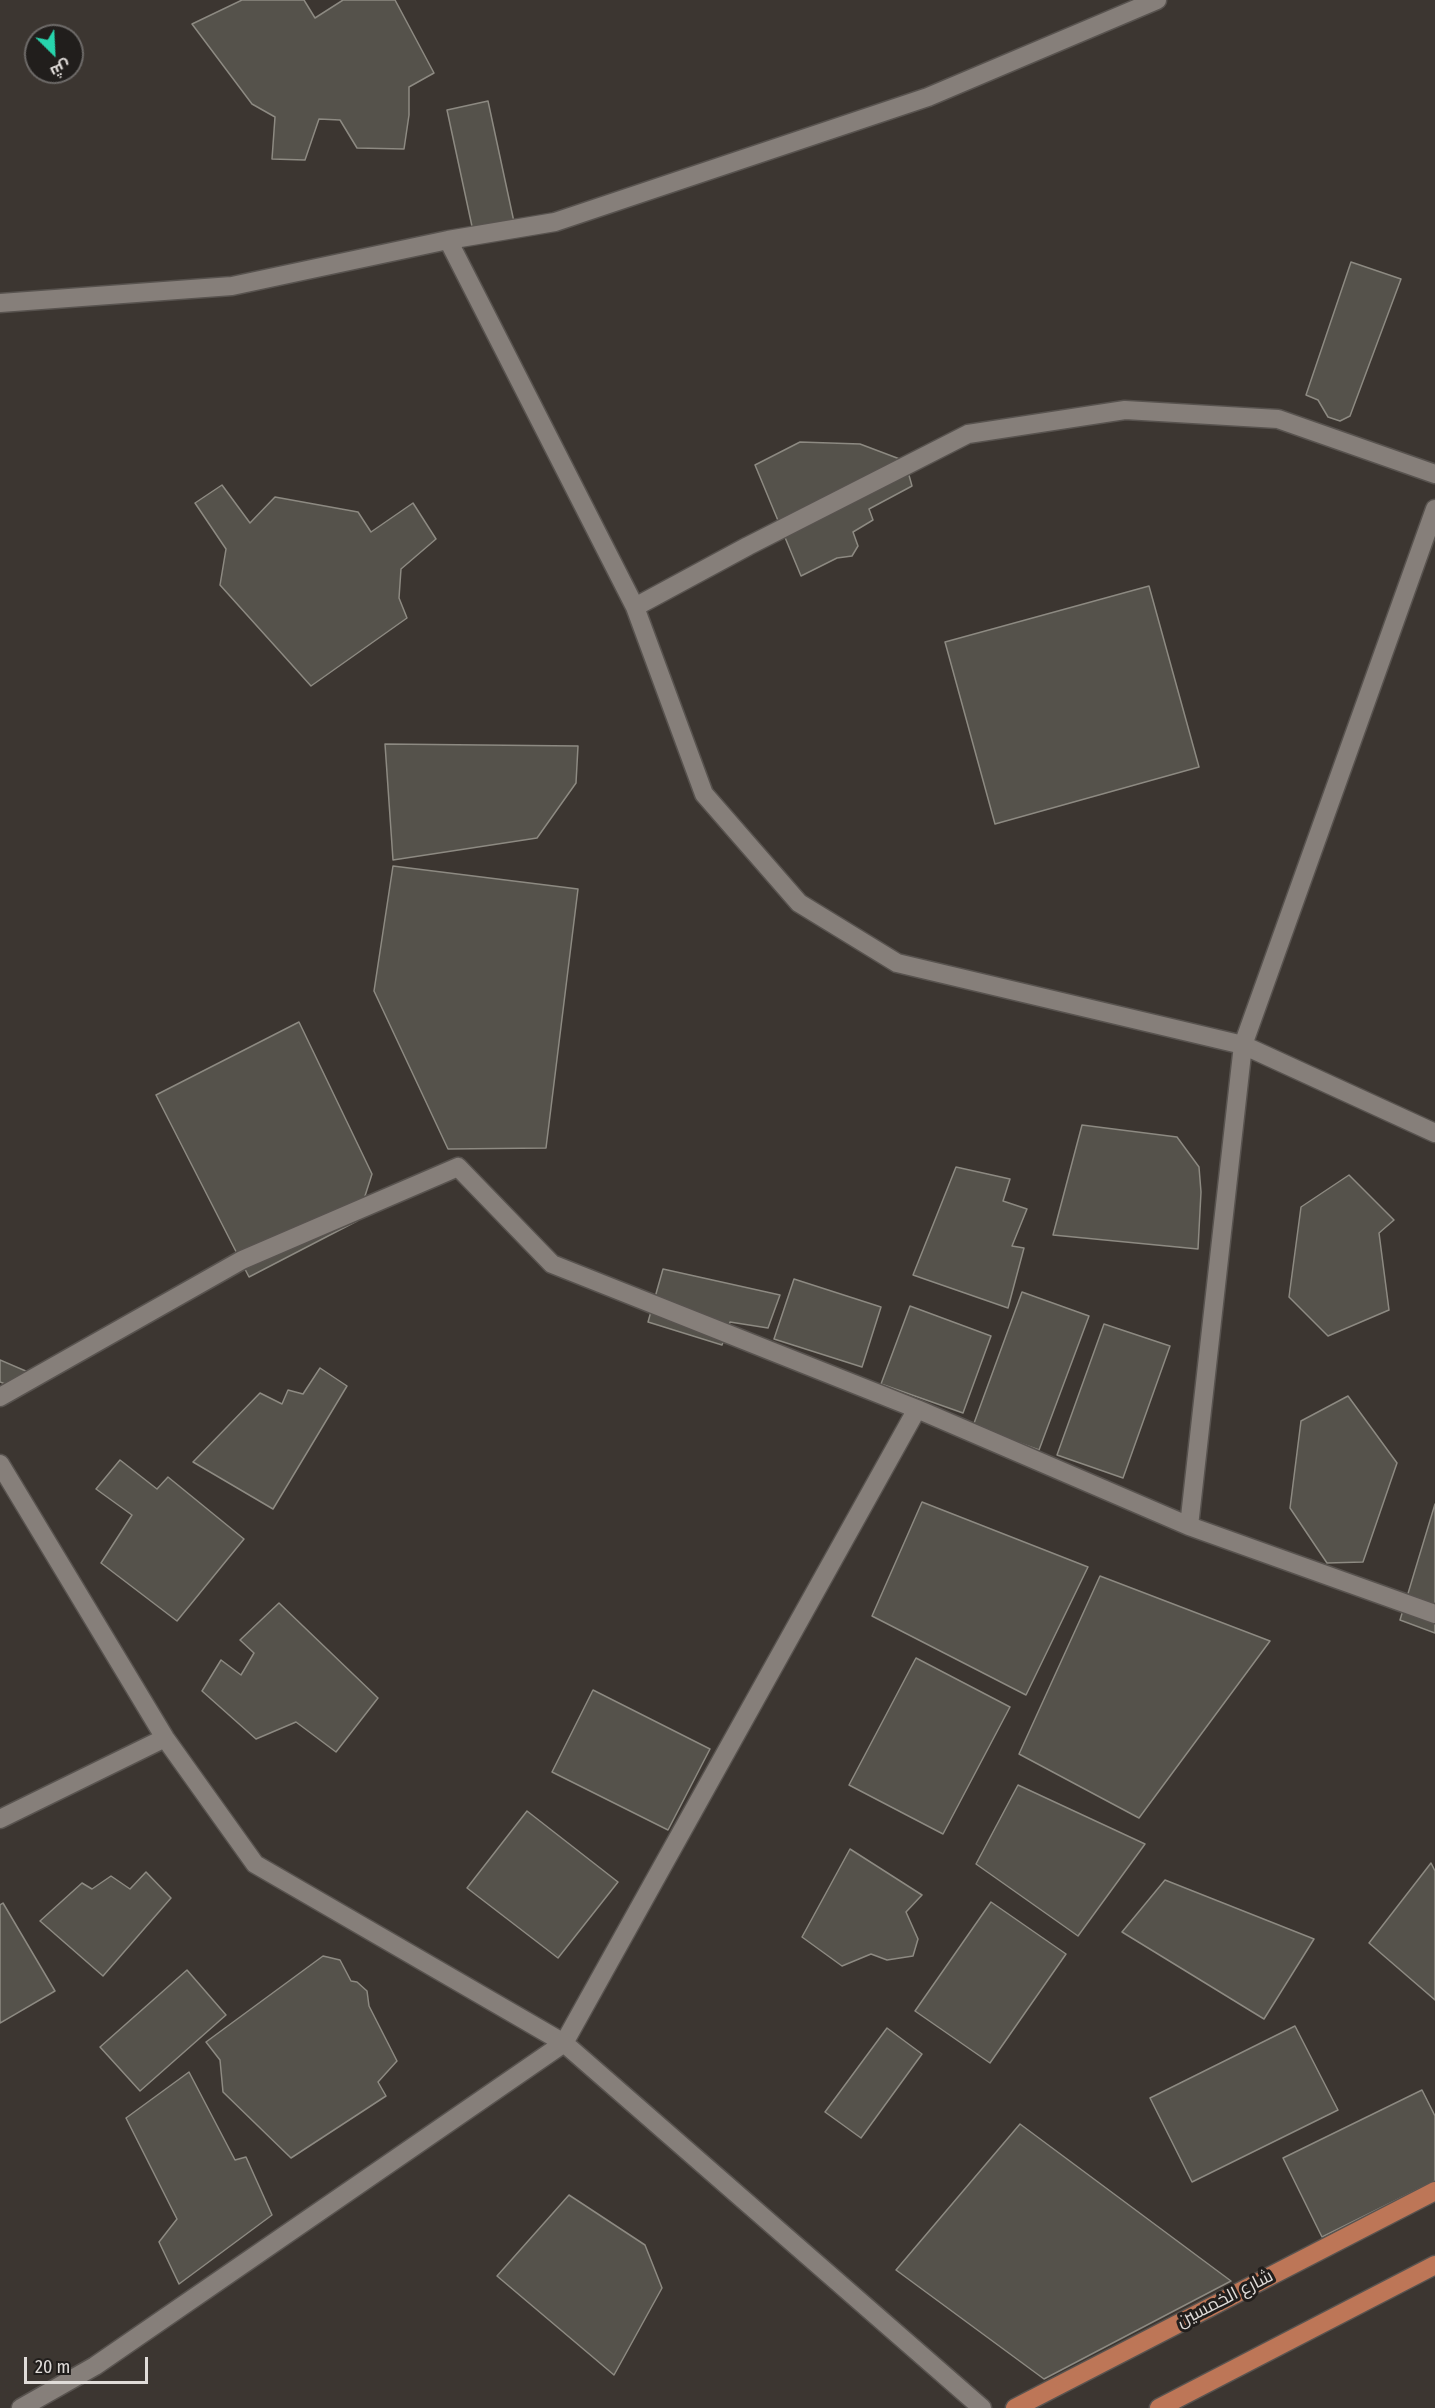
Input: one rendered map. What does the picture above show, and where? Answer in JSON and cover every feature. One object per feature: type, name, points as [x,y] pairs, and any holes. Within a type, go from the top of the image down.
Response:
[{"type":"main road","name":"شارع الخمسين","points":[[1015,2408],[1435,2191]]},
{"type":"main road","points":[[1159,2408],[1435,2265]]},
{"type":"street","points":[[0,303],[232,286],[448,240],[555,222],[928,97],[1158,0]]},
{"type":"street","points":[[448,240],[635,607],[704,794],[799,903],[897,963],[1243,1044],[1435,1133]]},
{"type":"street","points":[[635,607],[748,546],[968,434],[1125,410],[1278,419],[1435,474]]},
{"type":"street","points":[[1189,1526],[1243,1044],[1435,509]]},
{"type":"street","points":[[0,1397],[242,1260],[458,1167],[552,1264],[917,1409],[1189,1526],[1435,1614]]},
{"type":"street","points":[[21,2408],[95,2366],[564,2043],[917,1409]]},
{"type":"street","points":[[0,1464],[165,1738],[255,1864],[564,2043],[982,2408]]},
{"type":"street","points":[[0,1819],[165,1738]]},
{"type":"building","points":[[242,0],[304,0],[315,18],[343,0],[395,0],[434,73],[409,87],[409,115],[404,149],[357,148],[340,120],[319,119],[305,160],[272,159],[275,117],[252,104],[192,24]]},
{"type":"building","points":[[488,101],[514,222],[473,231],[447,110]]},
{"type":"building","points":[[1351,262],[1401,279],[1350,416],[1340,421],[1328,417],[1318,400],[1306,395]]},
{"type":"building","points":[[800,442],[860,444],[905,461],[912,486],[869,509],[873,520],[853,532],[858,546],[852,556],[837,558],[801,576],[755,465]]},
{"type":"building","points":[[222,485],[250,523],[275,497],[358,512],[371,532],[413,503],[436,539],[401,569],[399,598],[407,618],[311,686],[220,585],[226,549],[195,503]]},
{"type":"building","points":[[1149,586],[1199,767],[995,824],[945,642]]},
{"type":"building","points":[[385,744],[578,746],[576,783],[537,838],[393,860]]},
{"type":"building","points":[[393,866],[578,889],[546,1148],[448,1149],[374,991]]},
{"type":"building","points":[[299,1022],[372,1174],[357,1221],[249,1277],[156,1095]]},
{"type":"building","points":[[1082,1125],[1177,1137],[1199,1167],[1201,1192],[1198,1249],[1053,1235]]},
{"type":"building","points":[[956,1167],[1010,1179],[1003,1201],[1027,1209],[1012,1246],[1024,1248],[1008,1308],[913,1275]]},
{"type":"building","points":[[1349,1175],[1394,1220],[1379,1233],[1389,1310],[1328,1336],[1289,1297],[1301,1207]]},
{"type":"building","points":[[663,1269],[780,1295],[768,1328],[730,1322],[722,1345],[648,1322]]},
{"type":"building","points":[[794,1279],[881,1307],[862,1367],[774,1339]]},
{"type":"building","points":[[1022,1292],[1089,1316],[1039,1450],[973,1426]]},
{"type":"building","points":[[910,1306],[991,1336],[963,1413],[881,1384]]},
{"type":"building","points":[[1104,1324],[1170,1346],[1123,1478],[1057,1455]]},
{"type":"building","points":[[0,1360],[35,1375],[23,1391],[0,1382]]},
{"type":"building","points":[[320,1368],[347,1386],[273,1509],[193,1462],[260,1393],[282,1404],[288,1390],[303,1394]]},
{"type":"building","points":[[1348,1396],[1397,1463],[1363,1562],[1327,1563],[1290,1508],[1301,1421]]},
{"type":"building","points":[[120,1460],[157,1489],[168,1477],[244,1539],[177,1621],[101,1563],[132,1515],[96,1489]]},
{"type":"building","points":[[922,1502],[1088,1567],[1026,1695],[872,1616]]},
{"type":"building","points":[[1435,1504],[1435,1633],[1400,1620]]},
{"type":"building","points":[[1100,1576],[1270,1641],[1139,1818],[1019,1754]]},
{"type":"building","points":[[279,1603],[378,1698],[336,1752],[296,1722],[256,1739],[202,1691],[221,1660],[241,1675],[254,1653],[240,1640]]},
{"type":"building","points":[[916,1658],[1010,1707],[943,1834],[849,1785]]},
{"type":"building","points":[[593,1690],[710,1749],[668,1830],[552,1772]]},
{"type":"building","points":[[1018,1785],[1145,1844],[1078,1936],[976,1864]]},
{"type":"building","points":[[527,1811],[618,1882],[558,1958],[467,1888]]},
{"type":"building","points":[[850,1849],[922,1895],[906,1912],[918,1939],[913,1956],[887,1960],[871,1954],[842,1966],[802,1937]]},
{"type":"building","points":[[1431,1863],[1435,1871],[1435,2000],[1369,1943]]},
{"type":"building","points":[[146,1872],[171,1898],[103,1976],[40,1921],[82,1883],[92,1889],[111,1876],[130,1889]]},
{"type":"building","points":[[1165,1880],[1314,1939],[1264,2019],[1122,1932]]},
{"type":"building","points":[[991,1902],[1066,1954],[990,2063],[915,2011]]},
{"type":"building","points":[[3,1903],[55,1991],[0,2023],[0,1905]]},
{"type":"building","points":[[323,1956],[340,1960],[351,1981],[357,1982],[367,1991],[369,2006],[397,2061],[378,2082],[386,2096],[291,2158],[223,2092],[220,2060],[206,2042]]},
{"type":"building","points":[[187,1970],[226,2015],[140,2091],[100,2047]]},
{"type":"building","points":[[1295,2026],[1338,2110],[1192,2182],[1150,2098]]},
{"type":"building","points":[[887,2028],[922,2054],[861,2138],[825,2112]]},
{"type":"building","points":[[189,2072],[235,2160],[246,2157],[272,2215],[179,2284],[159,2242],[177,2219],[126,2118]]},
{"type":"building","points":[[1422,2090],[1435,2116],[1435,2181],[1322,2237],[1283,2158]]},
{"type":"building","points":[[1020,2124],[1231,2281],[1044,2379],[896,2270]]},
{"type":"building","points":[[569,2195],[645,2245],[662,2288],[614,2375],[497,2276]]}]
